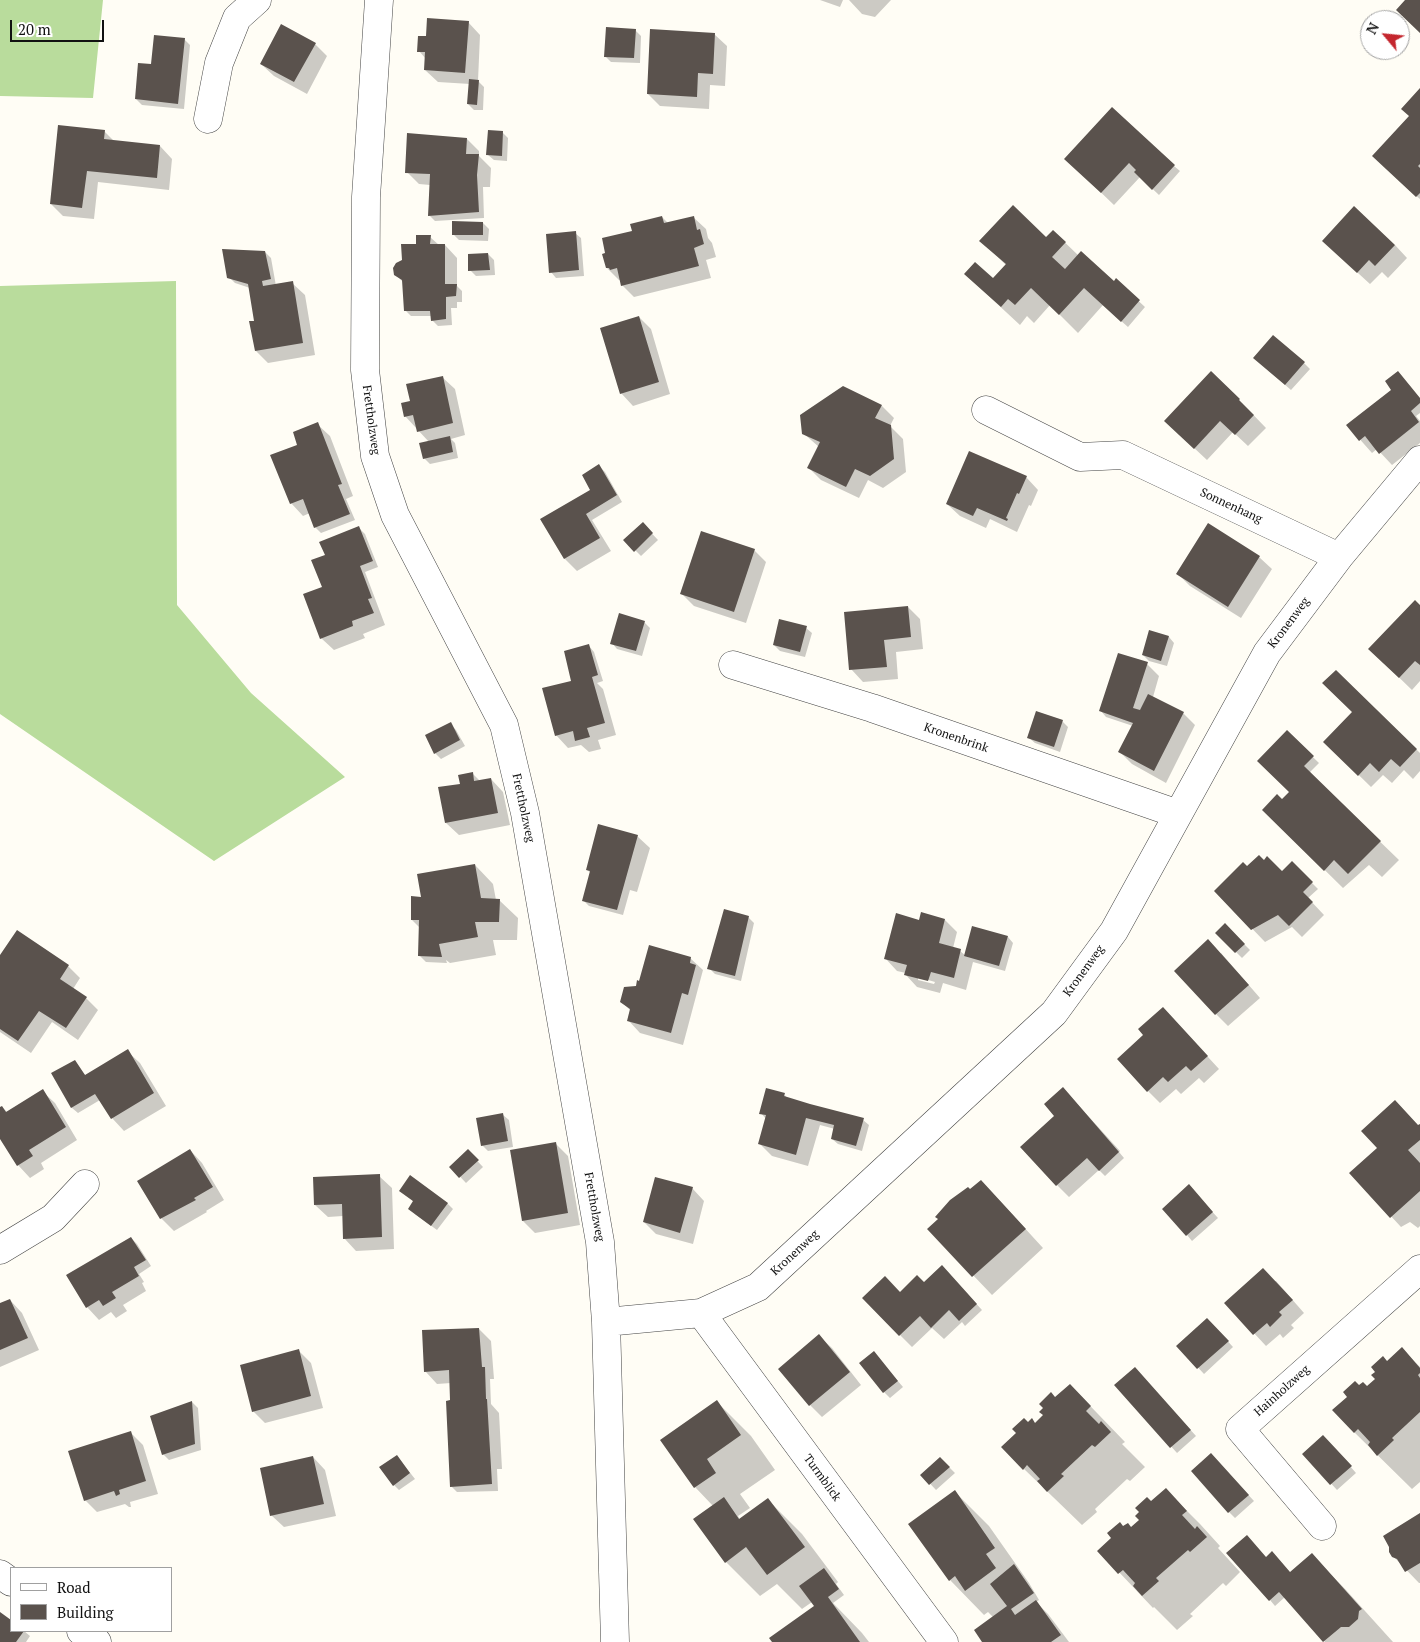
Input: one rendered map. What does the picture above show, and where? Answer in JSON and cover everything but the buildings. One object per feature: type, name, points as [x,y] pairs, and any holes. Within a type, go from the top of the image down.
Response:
[{"type":"street","points":[[208,119],[219,63],[237,18],[257,0]]},
{"type":"street","name":"Frettholzweg","points":[[379,0],[366,198],[364,370],[376,456],[396,515],[504,725],[525,812],[600,1242],[606,1322],[615,1642]]},
{"type":"street","name":"Sonnenhang","points":[[986,410],[1080,457],[1123,455],[1339,556]]},
{"type":"street","name":"Kronenweg","points":[[606,1322],[701,1313],[758,1287],[1054,1013],[1114,931],[1267,653],[1339,556],[1420,460]]},
{"type":"street","name":"Kronenbrink","points":[[733,665],[872,708],[1178,814]]},
{"type":"street","points":[[0,1250],[52,1218],[84,1184]]},
{"type":"street","name":"Hainholzweg","points":[[1322,1526],[1240,1429],[1420,1270]]},
{"type":"street","name":"Turmblick","points":[[701,1313],[944,1642]]},
{"type":"street","points":[[82,1632],[97,1642]]},
{"type":"green space","points":[[0,0],[103,0],[93,98],[0,96]]},
{"type":"green space","points":[[176,281],[177,605],[251,693],[345,777],[214,861],[0,714],[0,286]]}]
